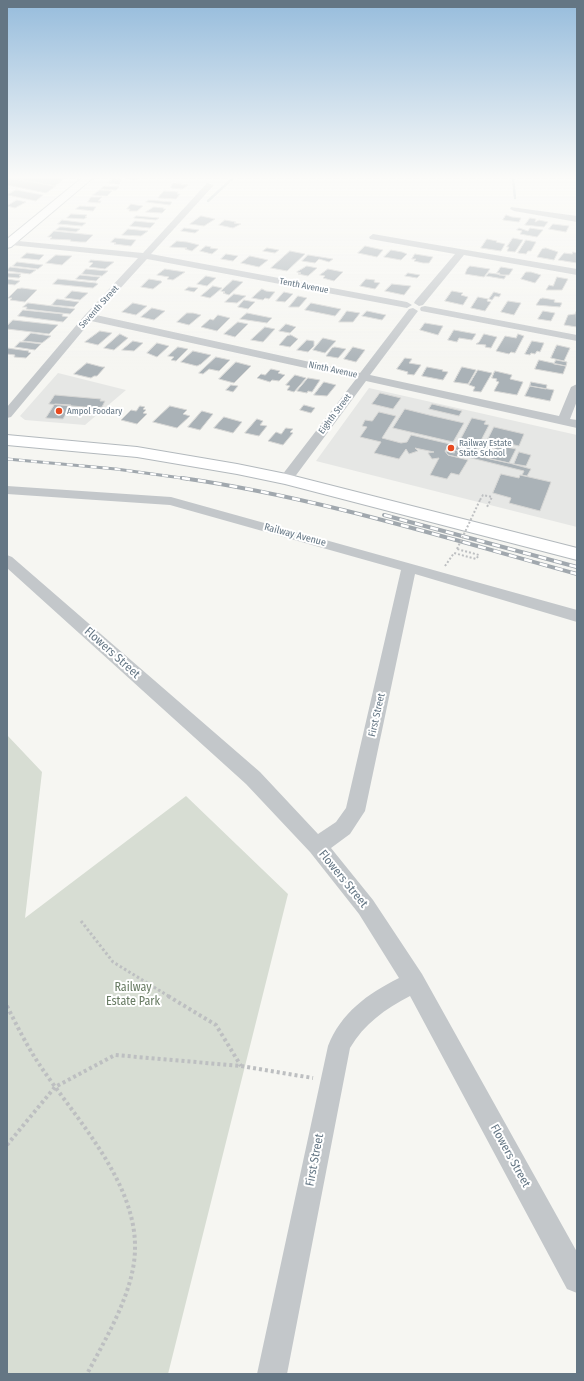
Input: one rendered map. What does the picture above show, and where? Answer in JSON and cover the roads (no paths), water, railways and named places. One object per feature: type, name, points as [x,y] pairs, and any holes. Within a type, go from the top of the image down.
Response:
[{"type":"main road","points":[[7,430],[140,441],[213,452],[577,554]]},
{"type":"main road","points":[[7,440],[54,443],[137,452],[237,468],[290,473],[577,539]]},
{"type":"street","name":"Seventh Street","points":[[7,414],[89,317],[158,241]]},
{"type":"street","points":[[397,241],[577,272]]},
{"type":"street","name":"Tenth Avenue","points":[[9,244],[145,256],[577,338]]},
{"type":"street","name":"Eighth Street","points":[[290,473],[416,307],[461,253]]},
{"type":"street","name":"Ninth Avenue","points":[[89,317],[577,424]]},
{"type":"street","points":[[563,420],[577,387]]},
{"type":"street","name":"Railway Avenue","points":[[7,490],[171,501],[409,567],[577,616]]},
{"type":"street","name":"Flowers Street","points":[[7,560],[253,778],[317,846],[366,907],[414,982],[577,1279]]},
{"type":"street","name":"First Street","points":[[317,846],[343,828],[355,811],[409,567]]},
{"type":"street","name":"First Street","points":[[272,1374],[331,1081],[341,1043],[353,1023],[384,998],[414,982]]},
{"type":"railway","points":[[7,459],[116,469],[184,478]]},
{"type":"railway","points":[[184,478],[189,479]]},
{"type":"railway","points":[[184,478],[232,486],[331,507],[577,574]]},
{"type":"railway","points":[[384,515],[577,567]]},
{"type":"place","name":"Ampol Foodary","points":[[59,411]]},
{"type":"place","name":"Railway Estate State School","points":[[451,448]]},
{"type":"park label","name":"Railway Estate Park","points":[[133,995]]}]
